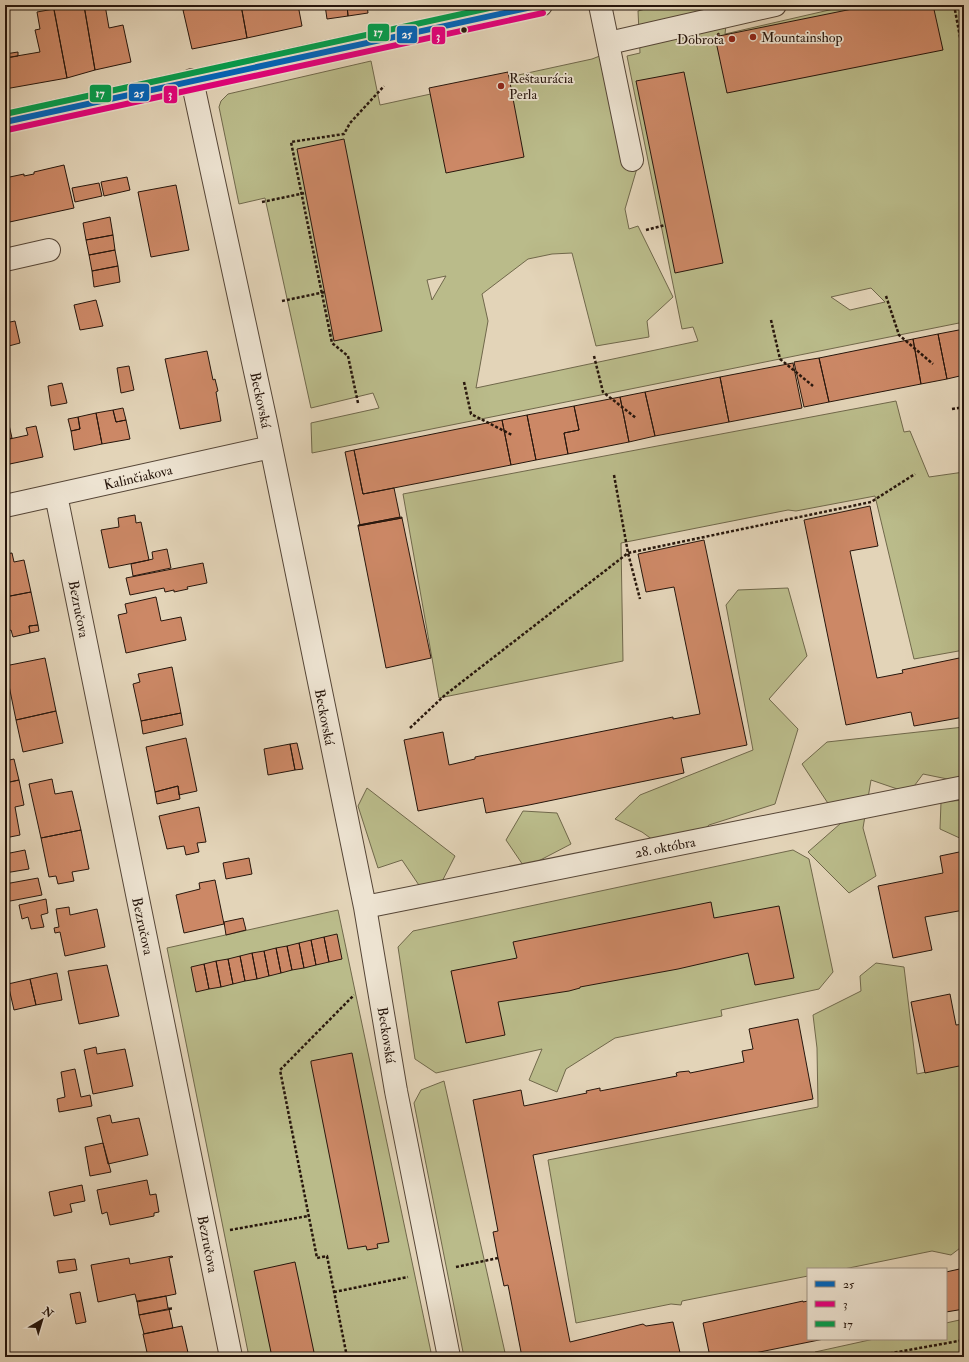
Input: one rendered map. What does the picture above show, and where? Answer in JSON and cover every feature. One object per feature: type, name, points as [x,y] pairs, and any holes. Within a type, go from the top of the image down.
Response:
[{"type":"street","points":[[5,122],[541,5]]},
{"type":"street","points":[[600,5],[632,160]]},
{"type":"street","points":[[609,43],[775,5]]},
{"type":"street","name":"Beckovská","points":[[192,80],[271,447],[365,907],[396,1091],[449,1357]]},
{"type":"street","points":[[5,260],[49,250]]},
{"type":"street","name":"Kalinčiakova","points":[[5,506],[56,496],[271,447]]},
{"type":"street","name":"Bezručova","points":[[56,496],[231,1357]]},
{"type":"street","name":"28. októbra","points":[[365,907],[964,786]]},
{"type":"path","points":[[954,5],[964,58]]},
{"type":"path","points":[[358,403],[348,356],[332,343],[323,292],[291,142],[344,134],[350,123],[384,86]]},
{"type":"path","points":[[262,202],[305,193]]},
{"type":"path","points":[[646,230],[665,225]]},
{"type":"path","points":[[282,301],[323,292]]},
{"type":"path","points":[[886,296],[899,336],[933,364]]},
{"type":"path","points":[[771,320],[780,359],[813,386]]},
{"type":"path","points":[[594,356],[603,392],[636,418]]},
{"type":"path","points":[[464,382],[471,414],[512,435]]},
{"type":"path","points":[[952,409],[964,407]]},
{"type":"path","points":[[410,728],[445,695],[628,553],[871,502],[915,474]]},
{"type":"path","points":[[614,475],[628,553],[640,599]]},
{"type":"path","points":[[347,1357],[327,1256],[317,1258],[280,1070],[358,990]]},
{"type":"path","points":[[206,1234],[308,1216]]},
{"type":"path","points":[[870,1357],[964,1340]]},
{"type":"green space","points":[[659,5],[705,5],[726,25],[725,34],[851,5],[964,5],[964,322],[312,453],[311,423],[379,408],[373,393],[311,408],[265,198],[239,204],[219,107],[221,101],[228,94],[371,61],[380,105],[592,59],[605,54],[640,158],[625,209],[629,229],[638,226],[673,297],[647,321],[649,337],[596,346],[572,253],[552,254],[528,259],[482,294],[488,321],[476,388],[698,341],[693,327],[682,329],[627,56],[640,53],[638,11]],"holes":[[[446,276],[432,300],[427,280]],[[871,288],[885,302],[850,310],[831,297]]]},
{"type":"green space","points":[[896,401],[904,432],[910,431],[929,477],[964,472],[964,650],[914,659],[875,496],[796,511],[788,510],[621,543],[623,661],[439,698],[403,494]]},
{"type":"green space","points":[[788,588],[807,656],[769,699],[798,729],[775,804],[709,825],[675,856],[642,832],[615,819],[640,795],[753,750],[726,605],[738,590]]},
{"type":"green space","points":[[964,727],[964,780],[962,782],[923,774],[909,793],[871,780],[863,828],[876,876],[849,893],[808,852],[841,823],[802,764],[827,742]]},
{"type":"green space","points":[[367,788],[455,856],[431,903],[402,860],[378,868],[358,806]]},
{"type":"green space","points":[[964,800],[964,840],[940,829],[941,802]]},
{"type":"green space","points":[[523,811],[557,813],[571,844],[525,868],[506,840]]},
{"type":"green space","points":[[793,850],[809,859],[833,972],[819,989],[721,1010],[722,1016],[615,1038],[566,1069],[557,1092],[529,1080],[542,1049],[436,1073],[415,1059],[398,947],[413,931]]},
{"type":"green space","points":[[338,910],[432,1357],[249,1357],[167,948]]},
{"type":"green space","points":[[876,963],[904,967],[917,1074],[964,1064],[964,1245],[951,1255],[932,1251],[849,1268],[807,1268],[807,1276],[682,1301],[681,1305],[671,1304],[576,1323],[548,1160],[818,1107],[817,1048],[813,1015],[861,991],[860,976]]},
{"type":"green space","points":[[444,1081],[506,1357],[464,1357],[414,1103],[421,1090]]},
{"type":"green space","points":[[964,1319],[964,1357],[816,1357],[815,1352],[869,1340],[947,1340],[947,1323]]},
{"type":"building","points":[[44,5],[53,5],[53,8],[44,9]]},
{"type":"building","points":[[53,5],[84,5],[95,70],[67,78]]},
{"type":"building","points":[[105,5],[109,28],[123,25],[131,62],[95,70],[84,6]]},
{"type":"building","points":[[206,5],[241,5],[247,38],[192,49],[183,10]]},
{"type":"building","points":[[241,5],[298,5],[302,26],[247,38]]},
{"type":"building","points":[[325,5],[347,5],[348,16],[327,19]]},
{"type":"building","points":[[347,5],[367,5],[368,13],[348,16]]},
{"type":"building","points":[[383,5],[401,5],[383,9]]},
{"type":"building","points":[[872,5],[933,5],[943,50],[727,93],[715,37],[718,36],[717,34],[719,33],[719,36]]},
{"type":"building","points":[[54,9],[67,78],[5,89],[5,58],[40,52],[35,30],[40,29],[37,12]]},
{"type":"building","points":[[18,52],[18,56],[6,58],[5,54]]},
{"type":"building","points":[[508,72],[524,157],[446,173],[429,88]]},
{"type":"building","points":[[684,72],[723,263],[675,273],[636,81]]},
{"type":"building","points":[[344,139],[382,331],[334,341],[297,149]]},
{"type":"building","points":[[64,165],[74,208],[5,223],[5,178],[24,174],[24,176],[34,174],[34,172]]},
{"type":"building","points":[[127,177],[130,190],[104,196],[101,182]]},
{"type":"building","points":[[99,183],[102,196],[75,202],[72,188]]},
{"type":"building","points":[[176,185],[189,250],[151,257],[138,192]]},
{"type":"building","points":[[110,217],[113,235],[86,240],[83,223]]},
{"type":"building","points":[[113,235],[115,250],[89,255],[86,240]]},
{"type":"building","points":[[115,250],[118,266],[92,271],[89,255]]},
{"type":"building","points":[[118,266],[120,282],[94,287],[92,271]]},
{"type":"building","points":[[96,300],[103,326],[80,330],[74,305]]},
{"type":"building","points":[[15,321],[20,343],[5,347],[5,323]]},
{"type":"building","points":[[964,329],[964,375],[947,379],[938,334]]},
{"type":"building","points":[[938,334],[947,379],[921,384],[913,339]]},
{"type":"building","points":[[913,339],[921,384],[829,402],[819,358]]},
{"type":"building","points":[[207,351],[213,380],[215,379],[218,391],[216,392],[221,421],[180,429],[165,359]]},
{"type":"building","points":[[819,358],[829,402],[804,407],[794,362]]},
{"type":"building","points":[[793,363],[802,408],[729,422],[720,377]]},
{"type":"building","points":[[129,366],[134,390],[121,393],[117,368]]},
{"type":"building","points":[[720,377],[729,422],[655,436],[645,392]]},
{"type":"building","points":[[62,383],[67,403],[51,406],[48,386]]},
{"type":"building","points":[[645,392],[655,436],[629,442],[620,397]]},
{"type":"building","points":[[620,397],[629,442],[568,454],[564,433],[579,430],[574,406]]},
{"type":"building","points":[[574,406],[579,430],[564,433],[568,454],[536,460],[527,415]]},
{"type":"building","points":[[123,408],[126,420],[116,422],[113,410]]},
{"type":"building","points":[[113,410],[116,422],[126,420],[130,439],[102,444],[96,413]]},
{"type":"building","points":[[96,413],[102,444],[74,450],[71,431],[80,429],[78,417]]},
{"type":"building","points":[[527,415],[536,460],[511,465],[502,420]]},
{"type":"building","points":[[5,416],[7,416],[12,438],[5,440]]},
{"type":"building","points":[[78,417],[80,429],[71,431],[68,419]]},
{"type":"building","points":[[502,420],[511,465],[363,494],[354,450]]},
{"type":"building","points":[[36,426],[43,457],[5,465],[5,440],[28,435],[26,428]]},
{"type":"building","points":[[354,450],[363,494],[394,488],[400,517],[360,525],[345,452]]},
{"type":"building","points":[[870,506],[878,546],[850,551],[877,678],[903,673],[902,670],[964,657],[964,717],[914,726],[911,712],[846,725],[804,520]]},
{"type":"building","points":[[135,515],[136,523],[141,522],[149,560],[109,568],[101,530],[119,527],[118,518]]},
{"type":"building","points":[[402,518],[358,526],[358,525]]},
{"type":"building","points":[[402,518],[431,658],[386,668],[358,526]]},
{"type":"building","points":[[704,540],[747,745],[681,758],[684,773],[529,805],[486,813],[483,798],[418,811],[404,740],[443,732],[449,765],[475,759],[475,757],[673,717],[673,719],[700,714],[674,587],[646,592],[638,554]]},
{"type":"building","points":[[167,549],[171,568],[133,576],[131,564],[153,559],[152,552]]},
{"type":"building","points":[[12,553],[14,562],[24,560],[31,592],[5,597],[5,554]]},
{"type":"building","points":[[203,563],[207,583],[187,587],[188,589],[174,592],[174,590],[165,592],[164,588],[130,595],[126,578]]},
{"type":"building","points":[[31,592],[38,625],[29,626],[30,633],[13,637],[11,630],[5,632],[5,597]]},
{"type":"building","points":[[156,597],[161,621],[181,617],[186,640],[126,653],[118,615],[127,613],[125,604]]},
{"type":"building","points":[[38,625],[39,631],[30,633],[29,626]]},
{"type":"building","points":[[45,658],[56,711],[16,720],[5,666]]},
{"type":"building","points":[[172,667],[181,713],[141,721],[133,684],[140,682],[138,674]]},
{"type":"building","points":[[56,711],[63,743],[23,752],[16,720]]},
{"type":"building","points":[[181,713],[183,725],[143,734],[141,721]]},
{"type":"building","points":[[186,738],[197,791],[179,795],[178,786],[155,792],[146,747]]},
{"type":"building","points":[[297,743],[303,769],[295,770],[290,744]]},
{"type":"building","points":[[290,744],[295,770],[268,775],[264,749]]},
{"type":"building","points":[[14,759],[19,780],[5,783],[5,761]]},
{"type":"building","points":[[52,779],[55,794],[72,791],[81,830],[41,838],[29,784]]},
{"type":"building","points":[[19,780],[24,805],[15,807],[20,835],[5,838],[5,783]]},
{"type":"building","points":[[178,786],[180,799],[157,804],[155,792]]},
{"type":"building","points":[[199,807],[206,842],[197,843],[199,852],[186,855],[184,846],[167,849],[159,816]]},
{"type":"building","points":[[81,830],[89,869],[72,872],[74,881],[58,884],[56,876],[49,877],[41,838]]},
{"type":"building","points":[[25,850],[29,869],[5,873],[5,854]]},
{"type":"building","points":[[964,851],[964,910],[925,917],[932,950],[893,958],[878,886],[943,873],[940,856]]},
{"type":"building","points":[[249,858],[252,874],[226,879],[223,863]]},
{"type":"building","points":[[38,878],[42,895],[5,902],[5,884]]},
{"type":"building","points":[[215,880],[224,924],[184,933],[176,895],[200,889],[199,883]]},
{"type":"building","points":[[46,899],[48,913],[41,915],[44,927],[31,929],[28,917],[22,919],[19,905]]},
{"type":"building","points":[[711,902],[714,918],[779,906],[794,978],[755,985],[748,953],[678,969],[580,987],[569,991],[498,1002],[505,1035],[466,1043],[451,971],[517,958],[513,942]]},
{"type":"building","points":[[69,907],[70,915],[97,909],[105,947],[65,956],[60,932],[55,933],[54,928],[59,927],[56,909]]},
{"type":"building","points":[[243,918],[246,930],[226,935],[224,922]]},
{"type":"building","points":[[337,934],[342,959],[329,962],[324,937]]},
{"type":"building","points":[[324,937],[329,962],[316,965],[311,940]]},
{"type":"building","points":[[311,940],[316,965],[304,968],[299,943]]},
{"type":"building","points":[[299,943],[304,968],[292,970],[287,946]]},
{"type":"building","points":[[287,946],[292,970],[281,973],[276,948]]},
{"type":"building","points":[[276,948],[281,973],[269,976],[264,951]]},
{"type":"building","points":[[264,951],[269,976],[257,979],[252,953]]},
{"type":"building","points":[[252,953],[257,979],[245,981],[240,956]]},
{"type":"building","points":[[240,956],[245,981],[233,984],[228,959]]},
{"type":"building","points":[[228,959],[233,984],[221,987],[216,961]]},
{"type":"building","points":[[216,961],[221,987],[209,989],[204,964]]},
{"type":"building","points":[[204,964],[209,989],[196,992],[191,967]]},
{"type":"building","points":[[107,965],[119,1016],[79,1024],[68,971]]},
{"type":"building","points":[[57,973],[62,1000],[36,1005],[30,979]]},
{"type":"building","points":[[30,979],[36,1005],[14,1010],[8,984]]},
{"type":"building","points":[[950,994],[956,1025],[964,1024],[964,1065],[925,1073],[911,1002]]},
{"type":"building","points":[[798,1019],[813,1099],[533,1155],[570,1342],[643,1324],[646,1326],[673,1322],[681,1357],[522,1357],[508,1285],[504,1286],[493,1232],[498,1231],[473,1100],[521,1090],[524,1106],[587,1093],[586,1091],[600,1088],[600,1091],[677,1076],[676,1073],[679,1072],[689,1071],[690,1073],[744,1062],[742,1051],[753,1049],[749,1029]]},
{"type":"building","points":[[96,1047],[97,1054],[125,1049],[133,1086],[93,1094],[84,1050]]},
{"type":"building","points":[[352,1053],[389,1242],[377,1244],[378,1248],[367,1250],[366,1246],[348,1249],[311,1063],[311,1061]]},
{"type":"building","points":[[75,1069],[81,1097],[90,1095],[92,1106],[59,1112],[57,1099],[65,1097],[61,1072]]},
{"type":"building","points":[[110,1115],[112,1123],[139,1118],[148,1155],[108,1164],[97,1118]]},
{"type":"building","points":[[103,1143],[111,1172],[90,1176],[85,1147]]},
{"type":"building","points":[[147,1180],[150,1195],[156,1194],[159,1212],[154,1213],[154,1216],[110,1225],[107,1212],[102,1214],[97,1190]]},
{"type":"building","points":[[82,1185],[85,1201],[70,1204],[72,1212],[54,1216],[49,1192]]},
{"type":"building","points":[[173,1257],[169,1258],[176,1294],[137,1302],[135,1294],[98,1302],[91,1265],[129,1258],[130,1264]]},
{"type":"building","points":[[75,1259],[77,1270],[59,1273],[57,1261]]},
{"type":"building","points":[[295,1262],[315,1357],[272,1357],[254,1271]]},
{"type":"building","points":[[964,1268],[964,1309],[947,1312],[947,1272]]},
{"type":"building","points":[[80,1292],[86,1322],[76,1324],[70,1294]]},
{"type":"building","points":[[166,1296],[168,1308],[172,1308],[139,1315],[137,1301]]},
{"type":"building","points":[[807,1301],[807,1340],[819,1340],[735,1357],[710,1357],[703,1323]]},
{"type":"building","points":[[169,1310],[173,1328],[144,1334],[139,1315]]},
{"type":"building","points":[[182,1326],[189,1357],[148,1357],[143,1334]]},
{"type":"transit line","name":"17","points":[[5,114],[503,5]]},
{"type":"transit line","name":"25","points":[[5,122],[541,5]]},
{"type":"transit line","name":"3","points":[[7,130],[543,13]]},
{"type":"place","name":"Mountainshop","points":[[753,37]]},
{"type":"place","name":"Dobrota","points":[[732,39]]},
{"type":"place","name":"Reštaurácia Perla","points":[[501,86]]}]
